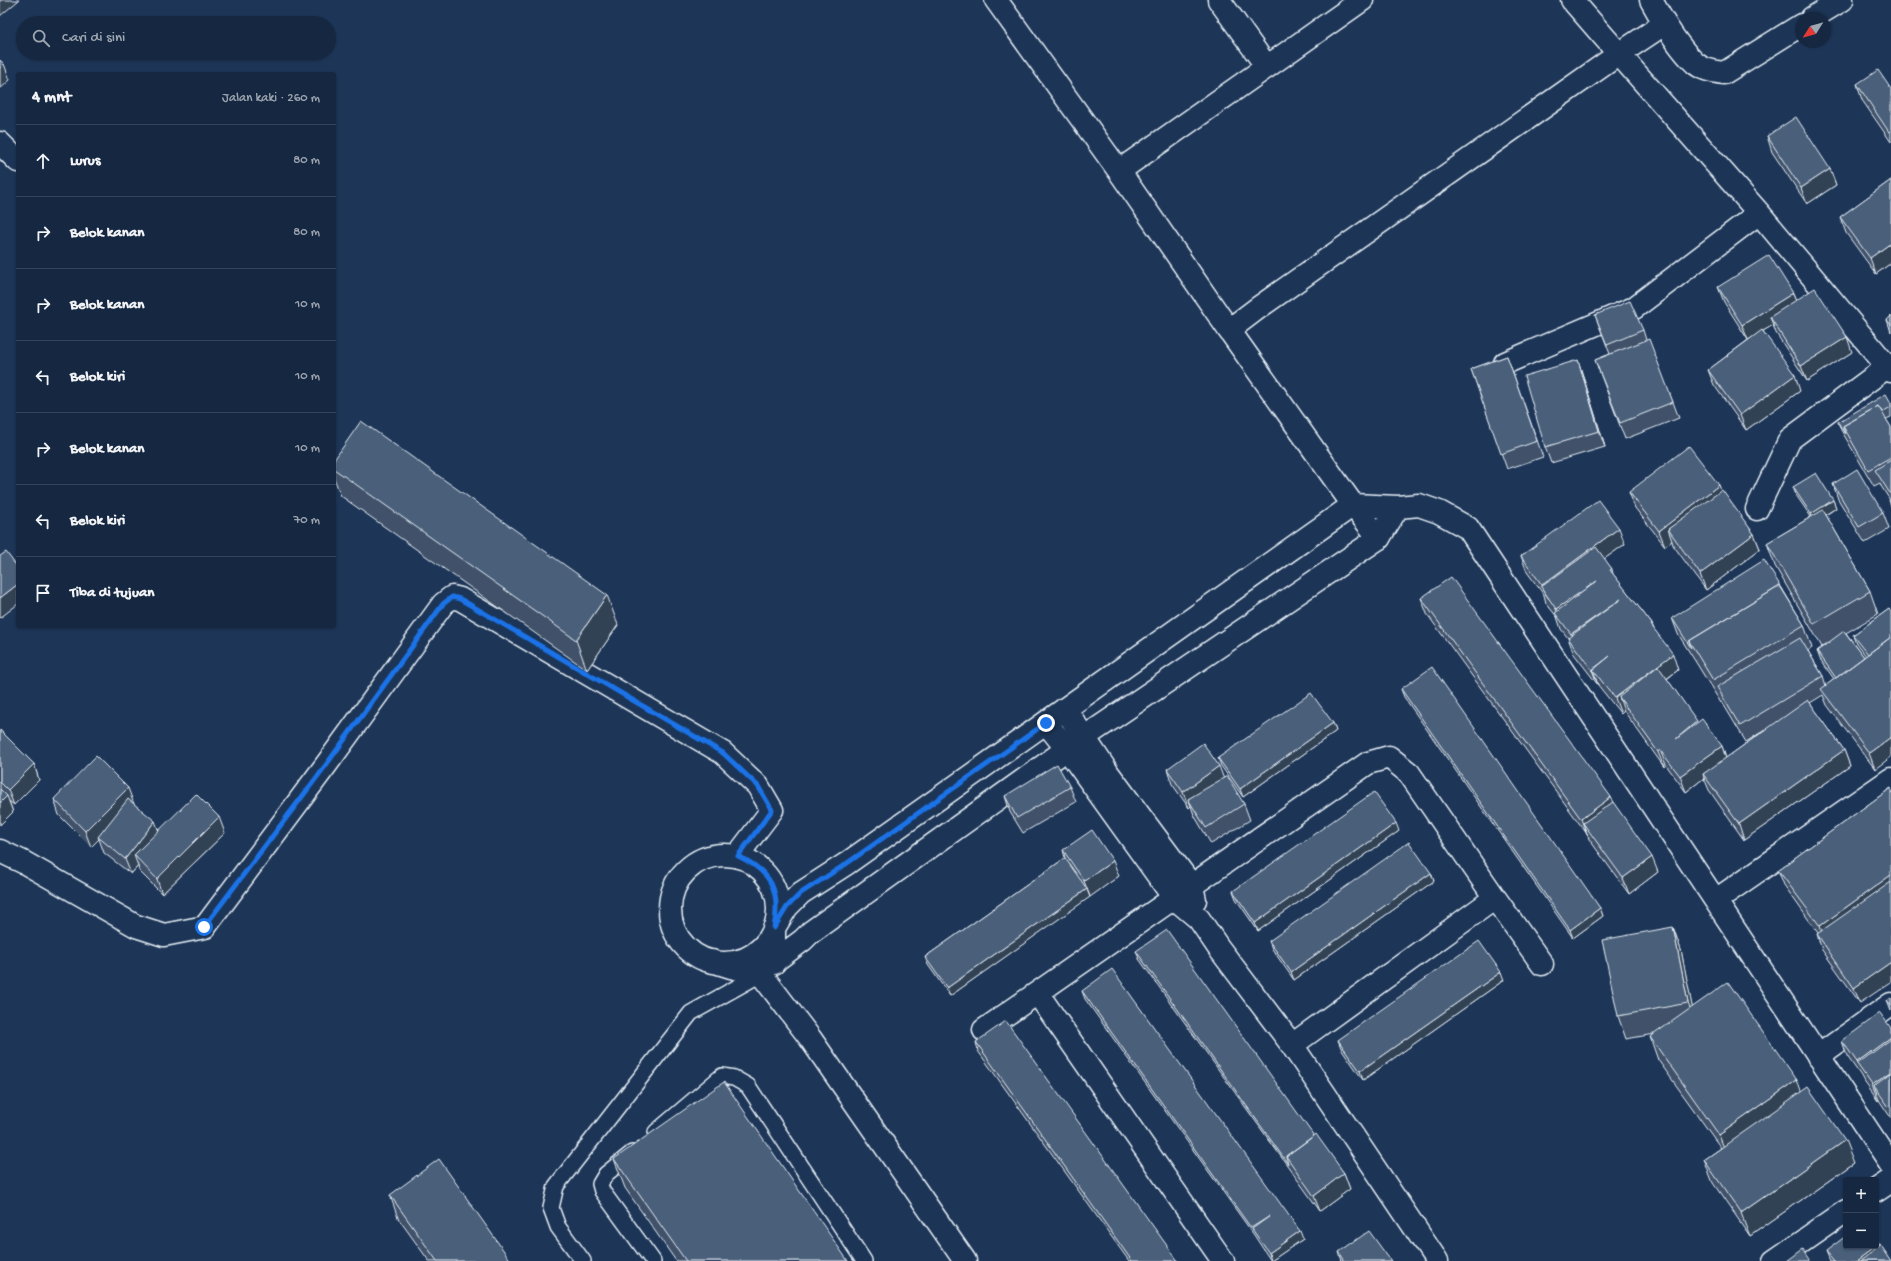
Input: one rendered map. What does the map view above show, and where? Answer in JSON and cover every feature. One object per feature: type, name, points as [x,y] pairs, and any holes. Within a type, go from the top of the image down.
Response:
[{"type":"street","points":[[996,0],[1119,171],[1353,505],[1380,538]]},
{"type":"street","points":[[1219,0],[1267,67]]},
{"type":"street","points":[[1119,171],[1362,0]]},
{"type":"street","points":[[1572,0],[1759,213],[1889,369],[1790,439],[1757,508]]},
{"type":"street","points":[[1651,0],[1664,24],[1696,64],[1711,71],[1724,73],[1795,29]]},
{"type":"street","points":[[1822,12],[1842,0]]},
{"type":"street","points":[[1230,330],[1258,308],[1619,54],[1664,24]]},
{"type":"street","points":[[0,143],[16,159]]},
{"type":"street","points":[[1505,363],[1634,308],[1759,213]]},
{"type":"street","points":[[712,961],[728,963],[742,959],[756,952],[767,941],[787,907],[801,893],[846,864],[1353,505],[1398,507],[1419,505],[1440,512],[1468,528],[1891,1165]]},
{"type":"street","points":[[965,1261],[810,1038],[768,968],[777,910],[775,893],[767,876],[754,864],[738,856],[721,855],[704,858],[689,867],[678,880],[671,896],[670,913],[674,930],[683,944],[696,955],[731,968],[768,968],[811,932],[1075,743],[1380,538],[1398,507]]},
{"type":"street","points":[[0,851],[25,863],[136,926],[164,935],[204,927],[326,765],[443,604],[452,597],[460,599],[723,753],[758,786],[772,810],[738,856]]},
{"type":"street","points":[[1065,709],[1075,743],[1174,898],[1199,919],[1218,947],[1292,1045],[1437,1261]]},
{"type":"street","points":[[1046,723],[1075,743],[1192,886],[1199,919]]},
{"type":"street","points":[[984,1030],[1038,994],[1368,763],[1389,757],[1409,774],[1542,964]]},
{"type":"street","points":[[1716,900],[1891,779]]},
{"type":"street","points":[[1292,1045],[1495,898]]},
{"type":"street","points":[[1038,994],[1222,1261]]},
{"type":"street","points":[[1818,1056],[1891,1004]]},
{"type":"street","points":[[1879,1188],[1891,1180]]},
{"type":"street","points":[[1774,1261],[1843,1213]]},
{"type":"lane","points":[[583,1261],[558,1227],[553,1214],[551,1208],[556,1186],[691,1013],[768,968]]},
{"type":"lane","points":[[653,1261],[602,1191],[600,1184],[606,1174],[722,1076],[734,1078],[748,1086],[864,1261]]},
{"type":"building","points":[[0,60],[4,64],[0,68]]},
{"type":"building","points":[[1878,70],[1891,89],[1891,131],[1889,132],[1857,84]]},
{"type":"building","points":[[1796,117],[1830,169],[1801,188],[1767,136]]},
{"type":"building","points":[[1891,180],[1891,243],[1870,258],[1840,217]]},
{"type":"building","points":[[1769,255],[1793,293],[1742,325],[1718,287]]},
{"type":"building","points":[[1815,288],[1847,337],[1801,366],[1770,317]]},
{"type":"building","points":[[1630,301],[1643,330],[1607,345],[1595,315]]},
{"type":"building","points":[[1891,316],[1891,325],[1887,320]]},
{"type":"building","points":[[1762,330],[1795,375],[1740,415],[1708,370]]},
{"type":"building","points":[[1649,339],[1673,402],[1620,423],[1595,360]]},
{"type":"building","points":[[1507,356],[1537,441],[1501,454],[1471,369]]},
{"type":"building","points":[[1578,360],[1599,431],[1545,447],[1524,376]]},
{"type":"building","points":[[1886,394],[1891,403],[1891,407],[1882,412],[1878,406],[1843,426],[1845,434],[1838,422]]},
{"type":"building","points":[[1878,406],[1891,427],[1891,457],[1868,470],[1843,426]]},
{"type":"building","points":[[361,421],[607,595],[576,640],[336,470],[336,457]]},
{"type":"building","points":[[1689,446],[1719,485],[1659,531],[1629,492]]},
{"type":"building","points":[[1891,460],[1891,495],[1875,470]]},
{"type":"building","points":[[1857,469],[1883,513],[1859,527],[1833,484]]},
{"type":"building","points":[[1816,473],[1833,500],[1811,514],[1793,487]]},
{"type":"building","points":[[1722,490],[1754,534],[1700,574],[1668,529]]},
{"type":"building","points":[[1598,500],[1619,528],[1542,585],[1521,556]]},
{"type":"building","points":[[1823,510],[1870,591],[1814,624],[1767,543]]},
{"type":"building","points":[[1596,547],[1612,569],[1610,570],[1673,654],[1615,698],[1593,670],[1610,656],[1592,670],[1568,638],[1621,599],[1571,634],[1555,613],[1597,581],[1556,609],[1541,587]]},
{"type":"building","points":[[6,552],[16,565],[16,586],[0,598],[0,556]]},
{"type":"building","points":[[1764,560],[1783,590],[1780,586],[1689,641],[1691,648],[1672,618]]},
{"type":"building","points":[[1451,577],[1611,797],[1581,819],[1421,598]]},
{"type":"building","points":[[1780,586],[1804,625],[1713,680],[1689,641]]},
{"type":"building","points":[[1889,609],[1891,612],[1891,637],[1868,654],[1853,635]]},
{"type":"building","points":[[1844,631],[1864,657],[1836,678],[1817,651]]},
{"type":"building","points":[[1891,637],[1891,737],[1869,753],[1821,689]]},
{"type":"building","points":[[1800,638],[1823,676],[1740,726],[1717,687]]},
{"type":"building","points":[[1658,666],[1697,721],[1676,739],[1702,719],[1722,746],[1680,776],[1660,750],[1658,752],[1619,697]]},
{"type":"building","points":[[1432,667],[1600,908],[1570,930],[1401,689]]},
{"type":"building","points":[[1311,693],[1333,723],[1240,789],[1218,758]]},
{"type":"building","points":[[1808,700],[1844,750],[1739,824],[1703,774]]},
{"type":"building","points":[[0,730],[34,764],[8,790],[0,782]]},
{"type":"building","points":[[1203,743],[1219,766],[1183,792],[1167,769]]},
{"type":"building","points":[[96,756],[128,788],[85,831],[54,799]]},
{"type":"building","points":[[1057,764],[1070,787],[1017,818],[1005,796]]},
{"type":"building","points":[[1227,776],[1244,804],[1206,828],[1188,799]]},
{"type":"building","points":[[1891,788],[1891,875],[1820,926],[1778,870]]},
{"type":"building","points":[[0,789],[7,796],[0,803]]},
{"type":"building","points":[[1374,792],[1396,823],[1255,923],[1233,891]]},
{"type":"building","points":[[196,794],[219,817],[157,879],[134,855]]},
{"type":"building","points":[[128,799],[155,821],[125,859],[98,837]]},
{"type":"building","points":[[1613,802],[1652,857],[1623,878],[1583,823]]},
{"type":"building","points":[[1092,830],[1113,861],[1084,881],[1063,850]]},
{"type":"building","points":[[1409,842],[1431,873],[1291,972],[1269,941]]},
{"type":"building","points":[[1065,858],[1087,889],[947,988],[925,957]]},
{"type":"building","points":[[1891,882],[1891,962],[1854,988],[1817,934]]},
{"type":"building","points":[[1673,927],[1688,1003],[1618,1016],[1602,940]]},
{"type":"building","points":[[1167,930],[1314,1136],[1286,1156],[1288,1164],[1136,951]]},
{"type":"building","points":[[1479,941],[1501,972],[1360,1071],[1338,1040]]},
{"type":"building","points":[[1112,969],[1300,1231],[1269,1253],[1252,1229],[1270,1216],[1251,1228],[1082,991]]},
{"type":"building","points":[[1728,982],[1797,1080],[1719,1135],[1650,1037]]},
{"type":"building","points":[[1891,998],[1891,1006],[1887,1001]]},
{"type":"building","points":[[1880,1013],[1891,1028],[1891,1037],[1857,1062],[1842,1041]]},
{"type":"building","points":[[1006,1021],[1178,1261],[1132,1261],[976,1042]]},
{"type":"building","points":[[1891,1039],[1891,1072],[1872,1085],[1857,1064]]},
{"type":"building","points":[[1891,1073],[1891,1106],[1889,1107],[1874,1086]]},
{"type":"building","points":[[724,1082],[848,1261],[686,1261],[614,1159]]},
{"type":"building","points":[[1808,1087],[1845,1140],[1741,1213],[1704,1160]]},
{"type":"building","points":[[1316,1134],[1344,1173],[1314,1196],[1286,1156]]},
{"type":"building","points":[[439,1159],[511,1261],[437,1261],[390,1195]]},
{"type":"building","points":[[1369,1231],[1391,1261],[1345,1261],[1339,1252]]},
{"type":"building","points":[[1843,1238],[1843,1249],[1872,1249],[1856,1261],[1834,1261],[1826,1251]]},
{"type":"building","points":[[1881,1246],[1891,1261],[1860,1261],[1879,1249]]},
{"type":"building","points":[[1803,1249],[1811,1261],[1787,1261]]},
{"type":"route","points":[[204,927],[326,765],[443,604],[452,597],[460,599],[723,753],[758,786],[772,810],[738,856],[754,864],[767,876],[775,893],[777,910],[774,928],[787,907],[801,893],[846,864],[1046,723]]}]
